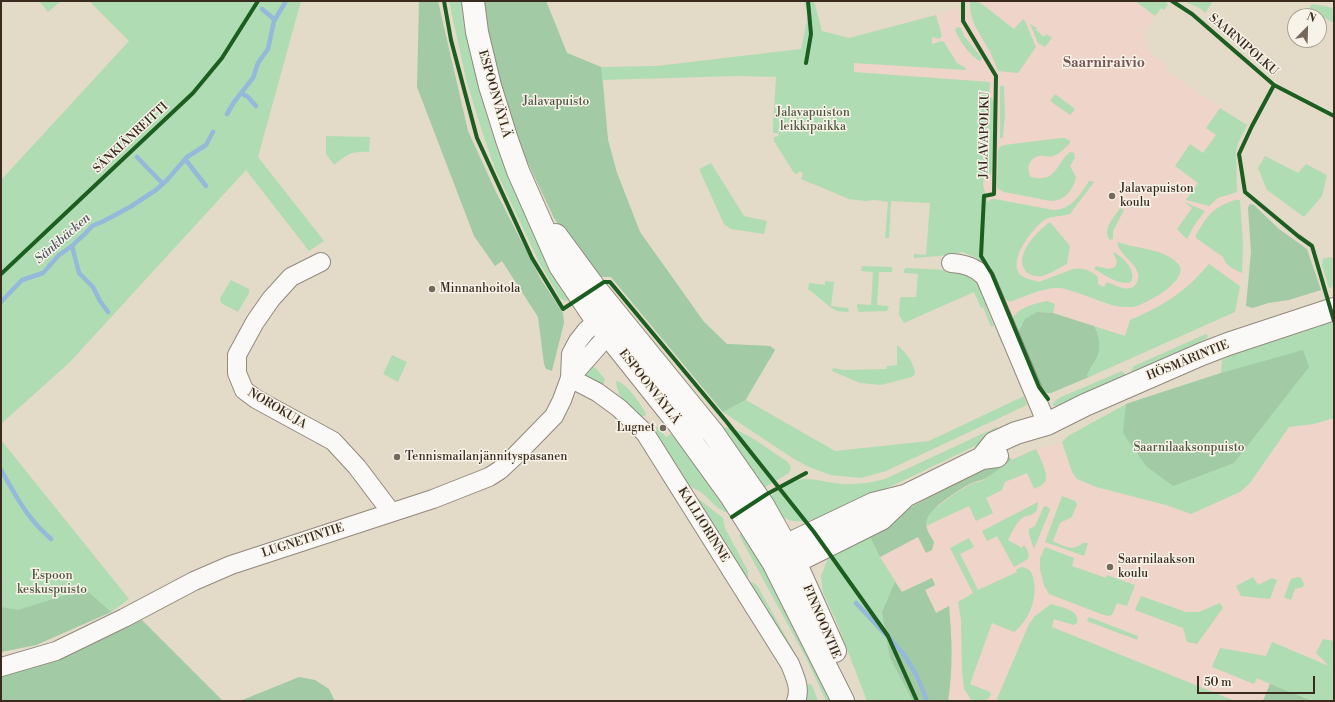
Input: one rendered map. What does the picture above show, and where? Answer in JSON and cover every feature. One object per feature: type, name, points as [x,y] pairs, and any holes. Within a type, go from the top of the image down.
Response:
[{"type":"main road","name":"ESPOONVÄYLÄ","points":[[473,1],[477,32],[490,86],[514,158],[560,266],[602,328],[678,424],[731,496],[785,556]]},
{"type":"main road","name":"ESPOONVÄYLÄ","points":[[534,207],[617,315],[712,433],[763,506],[785,556]]},
{"type":"main road","name":"HÖSMÄRINTIE","points":[[785,556],[873,504],[905,496],[982,458],[1000,456],[1022,445],[1047,424],[1085,405],[1202,354],[1331,310]]},
{"type":"main road","name":"FINNOONTIE","points":[[785,556],[843,701]]},
{"type":"main road","name":"FINNOONTIE","points":[[785,556],[835,652],[850,701]]},
{"type":"street","name":"NOROKUJA","points":[[321,262],[291,277],[271,299],[255,322],[237,355],[237,373],[244,390],[256,399],[333,442],[357,467],[391,512]]},
{"type":"street","points":[[951,263],[964,264],[977,269],[985,277],[1047,424]]},
{"type":"street","name":"LUGNETINTIE","points":[[1,667],[56,651],[124,618],[194,581],[231,565],[462,488],[489,477],[500,470],[554,416],[570,378],[571,354],[578,341],[602,328],[617,315]]},
{"type":"street","name":"KALLIORINNE","points":[[570,378],[597,392],[619,408],[645,434],[790,664],[797,680],[798,694],[796,701]]},
{"type":"shaded area","name":"Jalavapuiston koulu","points":[[970,1],[1152,1],[1161,7],[1142,35],[1148,51],[1168,65],[1165,70],[1247,125],[1238,143],[1236,152],[1237,192],[1240,200],[1243,244],[1242,273],[1235,312],[1051,393],[1047,393],[1042,389],[988,262],[854,72],[855,36],[956,8],[969,9]]},
{"type":"shaded area","name":"Saarnilaakson koulu","points":[[1334,418],[1334,668],[1271,684],[1263,701],[948,701],[952,677],[952,638],[949,607],[936,613],[925,590],[902,592],[880,557],[867,531],[996,461],[1062,442],[1072,472],[1077,479],[1096,487],[1166,505],[1191,514],[1240,492],[1250,483],[1289,427],[1314,424]]},
{"type":"green space","points":[[39,1],[61,1],[48,12]]},
{"type":"green space","points":[[89,1],[301,1],[258,157],[324,241],[309,251],[246,170],[70,362],[1,424],[1,180],[129,41]]},
{"type":"green space","points":[[419,1],[438,1],[468,131],[496,192],[542,281],[563,313],[564,323],[552,371],[546,369],[544,364],[538,317],[502,261],[495,266],[474,236],[417,87]]},
{"type":"green space","points":[[449,1],[462,1],[478,83],[496,144],[503,163],[535,232],[570,300],[566,301],[560,298],[540,264],[495,169],[466,79]]},
{"type":"green space","name":"Jalavapuisto","points":[[483,1],[546,1],[567,53],[601,67],[608,140],[617,173],[640,232],[704,322],[727,344],[770,346],[775,350],[745,400],[723,412],[611,277],[597,277],[554,218],[518,142],[492,55]]},
{"type":"green space","name":"Jalavapuiston leikkipaikka","points":[[546,1],[567,53],[601,67],[656,66],[801,49],[808,15],[804,1],[814,1],[822,31],[849,38],[936,15],[942,36],[939,39],[932,37],[932,44],[942,41],[944,42],[957,63],[966,68],[965,70],[854,63],[854,72],[990,82],[989,97],[991,97],[994,102],[992,170],[991,174],[984,174],[983,185],[988,202],[991,199],[995,199],[1053,210],[1059,209],[1070,205],[1089,181],[1094,182],[1070,214],[1046,219],[1034,229],[1019,254],[1017,263],[1018,270],[1022,276],[1039,282],[1073,269],[1080,268],[1098,277],[1098,284],[1104,287],[1107,282],[1126,289],[1133,287],[1136,284],[1138,273],[1135,267],[1122,252],[1117,242],[1159,252],[1174,260],[1179,265],[1180,271],[1178,278],[1172,285],[1155,297],[1147,302],[1133,307],[1116,306],[1064,288],[1041,290],[1010,302],[1004,298],[988,263],[984,264],[976,258],[963,252],[914,258],[914,254],[926,255],[930,203],[891,201],[889,238],[885,238],[888,202],[849,199],[801,179],[803,174],[800,171],[797,174],[794,173],[774,141],[774,137],[779,136],[778,133],[773,133],[776,77],[737,76],[603,80],[608,140],[617,173],[640,232],[704,322],[727,344],[770,346],[775,350],[746,400],[835,451],[929,441],[1024,396],[1027,405],[886,471],[861,478],[830,475],[809,467],[794,459],[723,412],[611,277],[597,277],[554,218]]},
{"type":"green space","points":[[970,1],[978,1],[1014,29],[1023,19],[1025,21],[1036,47],[1018,73],[998,71],[973,21]]},
{"type":"green space","points":[[1135,1],[1164,1],[1168,4],[1164,10],[1161,8],[1155,16]]},
{"type":"green space","points":[[1185,1],[1213,1],[1205,13],[1201,9]]},
{"type":"green space","points":[[1312,4],[1334,8],[1334,23],[1327,19],[1327,8],[1310,8]]},
{"type":"green space","points":[[1030,24],[1037,28],[1036,30],[1044,37],[1046,34],[1052,38],[1045,47],[1038,43]]},
{"type":"green space","points":[[957,27],[961,28],[964,36],[982,58],[980,61],[969,52],[962,43],[955,30]]},
{"type":"green space","points":[[1000,86],[1004,86],[1005,115],[1002,138],[1000,138]]},
{"type":"green space","points":[[1055,94],[1075,109],[1070,115],[1050,101]]},
{"type":"green space","points":[[1220,108],[1247,125],[1238,143],[1236,152],[1237,192],[1218,198],[1209,206],[1186,200],[1198,183],[1175,166],[1190,144],[1203,153],[1216,135],[1206,128]]},
{"type":"green space","points":[[326,136],[370,137],[369,152],[350,154],[334,165],[326,154]]},
{"type":"green space","points":[[1065,138],[1070,141],[1070,143],[1056,155],[1034,158],[1031,161],[1028,170],[1031,177],[1046,178],[1054,172],[1070,152],[1074,153],[1075,158],[1070,166],[1076,177],[1068,194],[1056,201],[1051,201],[1004,192],[997,188],[998,150],[1000,147],[1004,145]]},
{"type":"green space","points":[[1265,156],[1298,173],[1306,164],[1327,175],[1322,196],[1304,217],[1267,190],[1258,168]]},
{"type":"green space","points":[[711,163],[744,216],[767,221],[764,234],[731,229],[724,224],[699,169]]},
{"type":"green space","points":[[1235,200],[1240,200],[1243,244],[1242,273],[1230,267],[1223,257],[1196,238],[1200,228],[1211,213],[1221,206]]},
{"type":"green space","points":[[1184,202],[1205,211],[1195,224],[1187,239],[1177,229],[1192,208]]},
{"type":"green space","points":[[1251,204],[1254,205],[1279,229],[1307,249],[1321,290],[1289,300],[1268,303],[1253,308],[1246,306],[1251,252],[1248,208]]},
{"type":"green space","points":[[1120,208],[1124,210],[1113,231],[1113,239],[1110,240],[1107,232],[1108,228],[1112,219]]},
{"type":"green space","points":[[1050,222],[1070,246],[1067,264],[1045,275],[1032,275],[1025,270],[1022,264],[1025,250],[1039,231]]},
{"type":"green space","points":[[1113,252],[1121,257],[1131,269],[1131,282],[1126,283],[1117,281],[1094,269],[1096,266],[1109,269],[1115,267],[1117,262]]},
{"type":"green space","points":[[1329,257],[1334,258],[1334,287],[1329,288],[1322,265],[1323,259]]},
{"type":"green space","points":[[1209,264],[1240,286],[1235,312],[1087,377],[1089,368],[1098,354],[1096,331],[1094,326],[1125,336],[1130,320],[1154,309],[1182,291]]},
{"type":"green space","points":[[862,266],[892,267],[892,272],[879,272],[877,305],[889,306],[887,311],[859,312],[857,304],[871,305],[873,272],[861,271]]},
{"type":"green space","points":[[906,268],[965,271],[980,284],[988,303],[986,306],[994,326],[991,327],[983,307],[981,308],[974,292],[904,323],[899,315],[900,298],[916,297],[918,274],[904,273]]},
{"type":"green space","points":[[231,280],[249,289],[249,293],[238,312],[221,303],[220,298]]},
{"type":"green space","points":[[825,281],[834,282],[831,306],[848,308],[849,311],[837,311],[833,309],[808,289],[809,283],[825,285]]},
{"type":"green space","points":[[1047,301],[1055,304],[1053,313],[1037,312],[1018,333],[1012,320],[1014,316],[1022,309]]},
{"type":"green space","points":[[1037,312],[1053,313],[1094,326],[1099,339],[1099,350],[1097,357],[1088,373],[1087,376],[1089,377],[1051,393],[1047,393],[1042,389],[1018,333],[1025,319]]},
{"type":"green space","name":"Saarnilaaksonpuisto","points":[[1334,317],[1334,418],[1314,424],[1289,427],[1250,483],[1240,492],[1191,514],[1166,505],[1096,487],[1077,479],[1072,472],[1062,442],[1068,436],[1126,404],[1221,373],[1222,360],[1238,352]]},
{"type":"green space","points":[[1206,334],[1208,336],[1207,338],[1185,351],[1133,373],[1131,371],[1134,366]]},
{"type":"green space","points":[[897,345],[906,354],[915,370],[915,374],[912,377],[881,385],[860,383],[832,371],[833,368],[845,370],[886,369],[887,366],[897,365]]},
{"type":"green space","points":[[1303,350],[1309,367],[1234,463],[1173,486],[1146,466],[1123,433],[1126,404],[1221,373]]},
{"type":"green space","points":[[392,355],[407,362],[398,382],[383,374]]},
{"type":"green space","points":[[591,363],[605,379],[603,386],[588,377],[586,371]]},
{"type":"green space","points":[[1122,371],[1125,374],[1124,376],[1062,405],[1052,405],[1061,397]]},
{"type":"green space","points":[[617,381],[625,386],[637,400],[646,414],[645,416],[641,417],[625,403],[620,395],[616,383]]},
{"type":"green space","points":[[657,426],[666,437],[671,434],[684,445],[729,511],[725,512],[718,508],[701,492],[685,484],[652,435]]},
{"type":"green space","points":[[725,427],[749,436],[788,462],[791,468],[789,473],[762,489],[723,428]]},
{"type":"green space","points":[[997,427],[1000,434],[844,509],[818,518],[791,521],[776,511],[768,498],[790,483],[803,479],[853,484],[885,479]]},
{"type":"green space","name":"Espoon keskuspuisto","points":[[1,440],[129,599],[111,612],[36,645],[1,652]]},
{"type":"green space","points":[[1036,449],[1044,466],[1046,475],[1045,482],[1042,485],[1034,489],[1027,473],[1005,482],[1002,490],[986,498],[993,513],[976,521],[969,506],[926,526],[926,520],[930,512],[957,492],[973,483],[982,481],[1011,460]]},
{"type":"green space","points":[[1010,457],[1011,460],[998,470],[984,479],[961,489],[929,514],[926,525],[934,542],[932,550],[926,553],[918,537],[880,557],[867,531],[996,461]]},
{"type":"green space","points":[[691,496],[695,496],[723,518],[725,528],[748,571],[748,577],[746,579]]},
{"type":"green space","points":[[1062,496],[1075,501],[1077,504],[1072,517],[1060,523],[1053,541],[1072,548],[1083,543],[1088,543],[1084,556],[1045,542]]},
{"type":"green space","points":[[1038,502],[1036,511],[1020,520],[1008,540],[1022,548],[1024,545],[1029,557],[1014,567],[997,536],[987,541],[982,531]]},
{"type":"green space","points":[[1044,506],[1048,507],[1050,510],[1034,549],[1029,534],[1029,529],[1035,526]]},
{"type":"green space","points":[[747,530],[836,701],[826,701],[806,658],[739,535]]},
{"type":"green space","points":[[867,531],[880,557],[902,592],[932,578],[935,585],[925,590],[936,613],[949,607],[952,654],[948,701],[867,701],[835,618],[823,593],[821,576],[831,551]]},
{"type":"green space","points":[[969,538],[974,547],[960,554],[978,590],[1017,572],[1016,570],[1021,567],[1027,568],[1033,576],[1035,589],[1033,603],[1028,616],[1014,632],[992,623],[970,684],[990,692],[991,695],[986,701],[972,701],[964,689],[962,670],[961,620],[958,602],[973,593],[950,548]]},
{"type":"green space","points":[[1045,547],[1074,558],[1072,566],[1106,578],[1107,575],[1135,585],[1127,606],[1117,603],[1112,615],[1108,616],[1049,594],[1044,585],[1040,570],[1040,558]]},
{"type":"green space","points":[[1253,577],[1258,585],[1272,578],[1277,580],[1270,599],[1241,596],[1236,586]]},
{"type":"green space","points":[[1298,577],[1301,578],[1304,584],[1303,587],[1295,589],[1291,600],[1284,597],[1291,579]]},
{"type":"green space","points":[[932,578],[935,585],[925,590],[936,613],[949,606],[952,654],[948,701],[913,701],[890,658],[882,612],[895,582],[902,592]]},
{"type":"green space","points":[[750,582],[754,583],[758,587],[799,660],[798,662],[748,584]]},
{"type":"green space","points":[[85,589],[111,612],[36,645],[1,652],[1,607],[18,610]]},
{"type":"green space","points":[[1141,596],[1186,612],[1199,612],[1220,603],[1223,608],[1197,644],[1187,642],[1183,628],[1135,610]]},
{"type":"green space","points":[[1051,604],[1073,612],[1077,619],[1077,623],[1073,625],[1054,619],[1052,627],[1235,701],[996,701],[1029,624],[1035,616]]},
{"type":"green space","points":[[1089,617],[1138,636],[1137,640],[1087,621]]},
{"type":"green space","points":[[142,620],[223,701],[1,701],[1,673],[34,665]]},
{"type":"green space","points":[[1323,639],[1334,641],[1334,701],[1263,701],[1270,684],[1257,678],[1254,684],[1212,667],[1220,648],[1266,656],[1272,642],[1329,666],[1316,653]]},
{"type":"green space","points":[[299,677],[315,680],[329,689],[335,701],[240,701]]},
{"type":"green space","points":[[808,684],[812,685],[818,701],[806,701],[806,687]]},
{"type":"green space","points":[[1270,684],[1312,701],[1263,701]]},
{"type":"waterway","name":"Sänkbäcken","points":[[227,114],[234,102],[253,78],[258,63],[268,49],[274,21],[286,1]]},
{"type":"waterway","points":[[262,9],[275,20]]},
{"type":"waterway","points":[[241,93],[248,97],[256,106]]},
{"type":"waterway","name":"Sänkbäcken","points":[[1,302],[22,280],[43,273],[59,255],[72,246],[92,226],[130,207],[156,190],[187,157],[206,145],[213,132]]},
{"type":"waterway","points":[[137,157],[163,184]]},
{"type":"waterway","points":[[185,159],[206,186]]},
{"type":"waterway","points":[[72,246],[79,273],[93,287],[100,301],[108,312]]},
{"type":"waterway","points":[[1,470],[29,515],[42,531],[51,539]]},
{"type":"waterway","points":[[856,603],[903,653],[917,676],[927,701]]},
{"type":"cycle path","name":"SÄNKIÄNREITTI","points":[[1,274],[193,93],[222,58],[258,1]]},
{"type":"cycle path","points":[[444,1],[451,40],[477,138],[532,258],[563,309],[604,282],[610,282],[726,421],[814,532],[888,636],[917,701]]},
{"type":"cycle path","points":[[806,63],[811,34],[808,1]]},
{"type":"cycle path","name":"JALAVAPOLKU","points":[[963,1],[963,21],[996,76],[994,194],[984,196],[981,256],[992,274],[1039,387],[1048,399]]},
{"type":"cycle path","name":"SAARNIPOLKU","points":[[1172,1],[1192,14],[1274,85],[1239,154],[1245,192],[1312,246],[1334,321]]},
{"type":"cycle path","name":"SAARNIPOLKU","points":[[1274,85],[1334,116]]},
{"type":"cycle path","points":[[732,517],[767,494],[806,473]]},
{"type":"place","name":"Jalavapuiston koulu","points":[[1112,196]]},
{"type":"place","name":"Minnanhoitola","points":[[432,289]]},
{"type":"place","name":"Lugnet","points":[[663,428]]},
{"type":"place","name":"Tennismailanjännityspasanen","points":[[397,457]]},
{"type":"place","name":"Saarnilaakson koulu","points":[[1110,567]]},
{"type":"district","name":"Saarniraivio","points":[[1104,64]]}]
